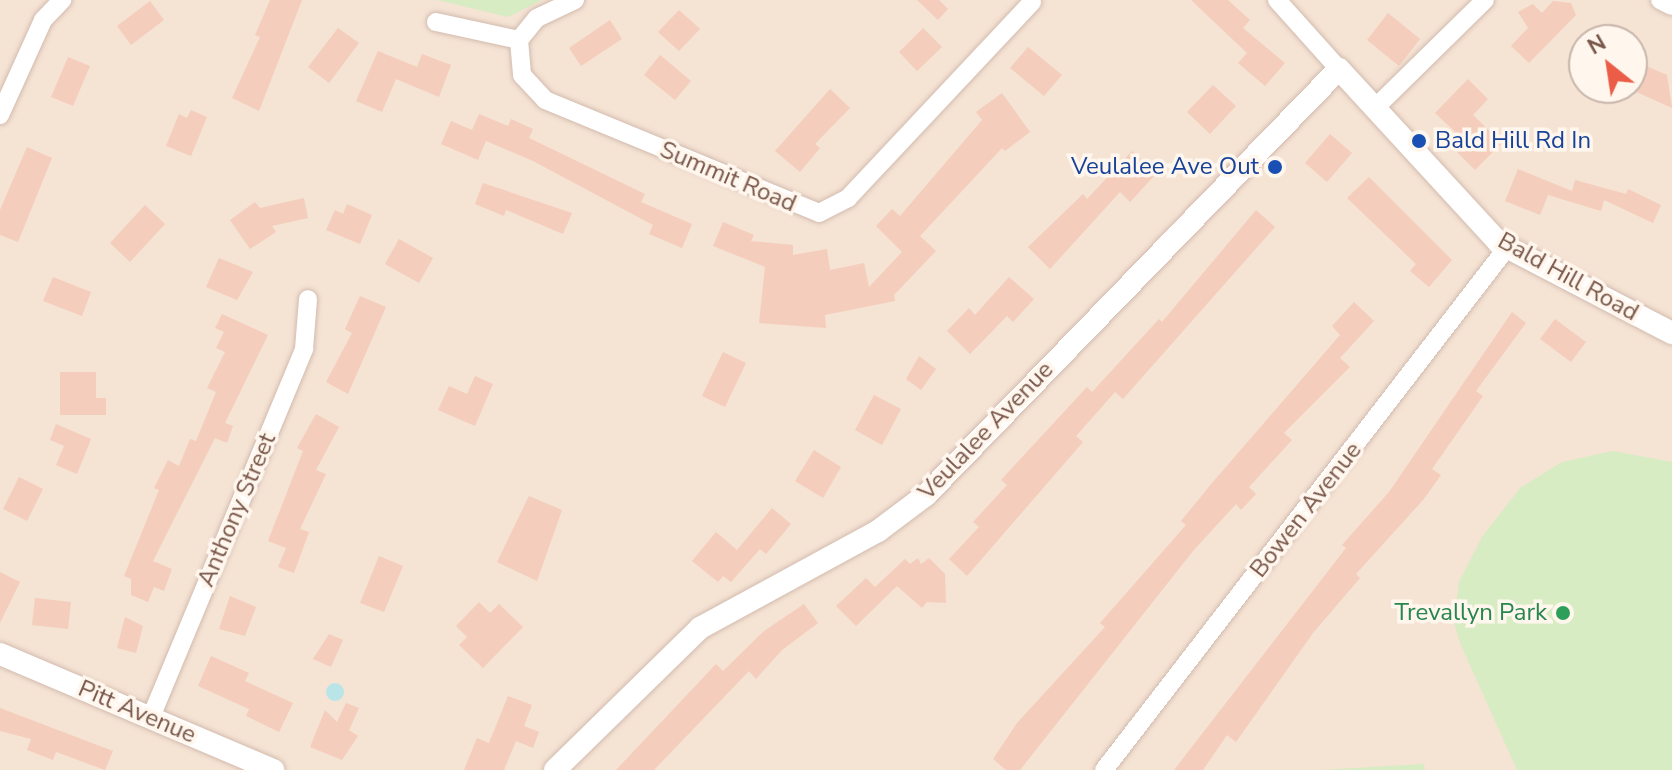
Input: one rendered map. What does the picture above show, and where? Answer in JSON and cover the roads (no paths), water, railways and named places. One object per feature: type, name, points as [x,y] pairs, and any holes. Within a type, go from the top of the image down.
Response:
[{"type":"street","points":[[0,115],[43,20],[62,0]]},
{"type":"street","points":[[436,22],[519,40],[537,18],[575,0]]},
{"type":"street","name":"Bald Hill Road","points":[[1277,0],[1506,249],[1672,333]]},
{"type":"street","points":[[1375,108],[1485,0]]},
{"type":"street","points":[[1660,0],[1672,6]]},
{"type":"street","name":"Summit Road","points":[[519,40],[522,75],[545,100],[819,213],[848,198],[1032,2]]},
{"type":"street","name":"Veulalee Avenue","points":[[555,770],[700,628],[878,531],[926,495],[1339,69]]},
{"type":"street","name":"Bowen Avenue","points":[[1104,770],[1506,249]]},
{"type":"street","name":"Anthony Street","points":[[151,717],[304,349],[308,299]]},
{"type":"street","name":"Pitt Avenue","points":[[0,654],[273,770]]},
{"type":"water","points":[[331,683],[339,683],[344,692],[342,699],[331,701],[326,696],[326,688]]},
{"type":"place","name":"Bald Hill Rd In","points":[[1419,141]]},
{"type":"place","name":"Veulalee Ave Out","points":[[1275,167]]},
{"type":"place","name":"Trevallyn Park","points":[[1563,613]]}]
